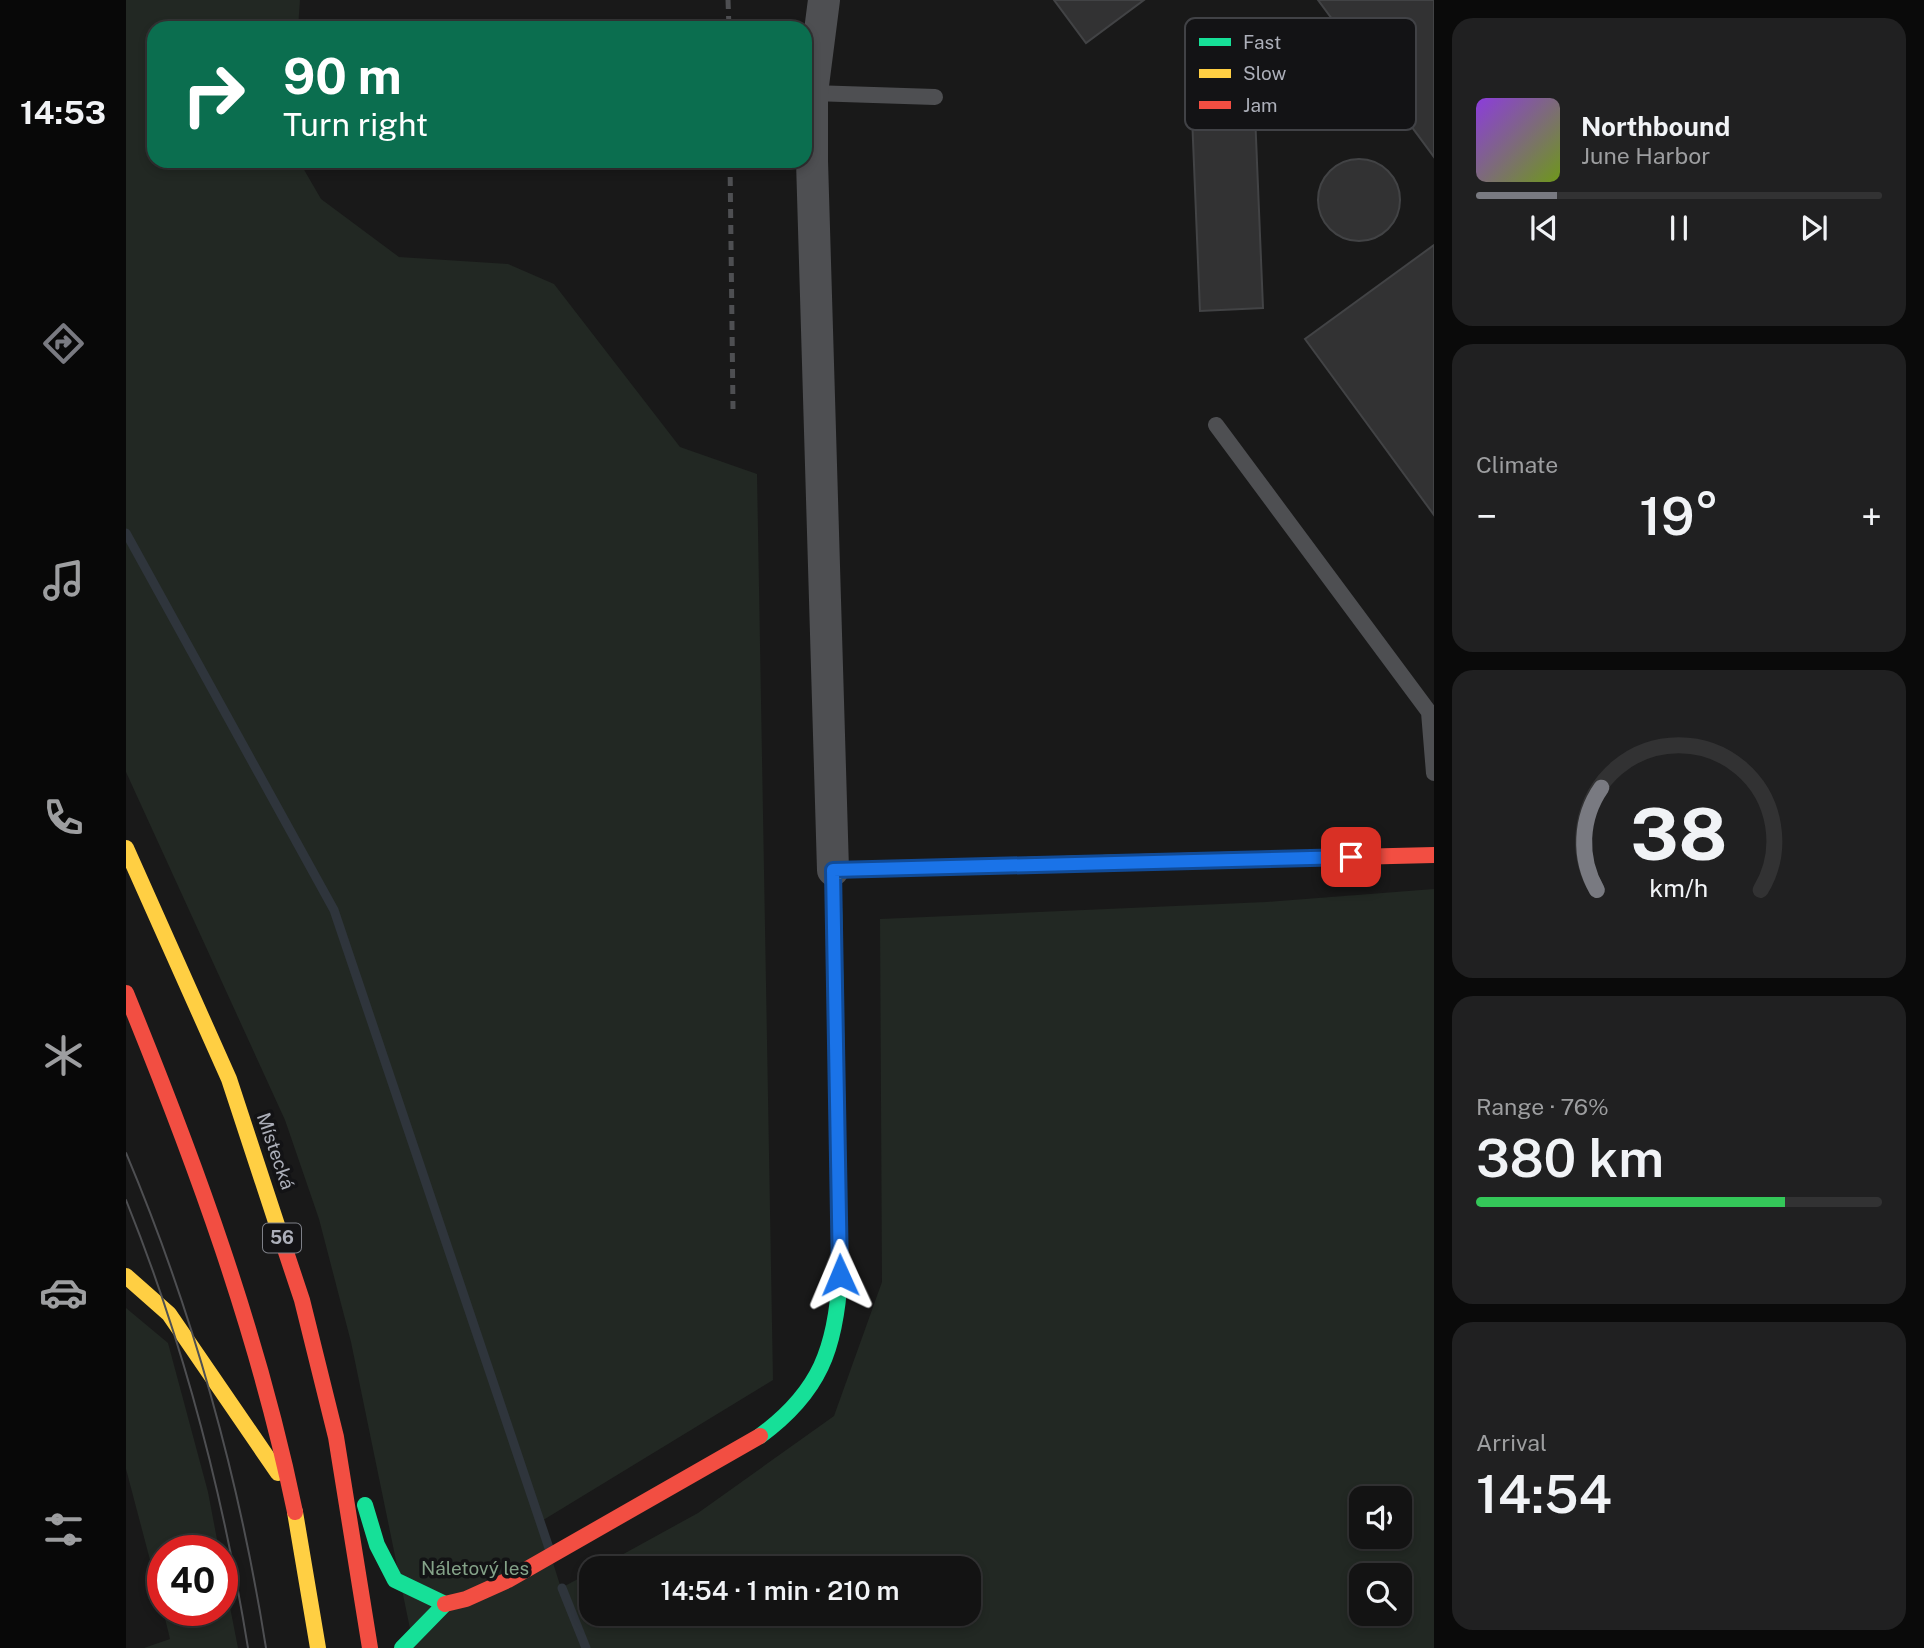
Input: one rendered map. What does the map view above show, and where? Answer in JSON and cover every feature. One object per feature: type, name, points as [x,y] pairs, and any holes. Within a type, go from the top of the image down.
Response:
[{"type":"main road","name":"Místecká","points":[[126,848],[229,1079],[302,1300],[336,1437],[370,1648]]},
{"type":"main road","points":[[402,1648],[445,1604],[475,1595],[508,1580],[760,1436],[790,1413],[819,1375],[835,1336],[839,1304],[833,870],[1434,855]]},
{"type":"main road","points":[[126,993],[209,1203],[254,1345],[292,1492],[318,1648]]},
{"type":"main road","points":[[126,1276],[169,1314],[292,1492]]},
{"type":"main road","points":[[302,1300],[377,1545],[395,1580],[445,1604]]},
{"type":"street","points":[[812,93],[824,0]]},
{"type":"street","points":[[811,168],[833,870]]},
{"type":"lane","points":[[812,93],[935,97]]},
{"type":"lane","points":[[1216,425],[1429,712],[1434,773]]},
{"type":"green space","name":"Náletový les","points":[[126,0],[300,0],[298,21],[147,21],[147,168],[303,168],[321,199],[399,257],[508,264],[554,284],[680,447],[757,474],[773,1380],[540,1522],[561,1588],[579,1578],[579,1626],[981,1626],[981,1556],[620,1556],[698,1513],[834,1416],[882,1282],[880,919],[1266,902],[1434,889],[1434,1648],[414,1648],[351,1342],[319,1219],[285,1120],[126,772]]},
{"type":"green space","points":[[126,1308],[168,1343],[208,1492],[216,1535],[147,1535],[147,1548],[126,1469]]},
{"type":"green space","points":[[167,1626],[234,1626],[238,1648],[144,1648],[170,1639]]},
{"type":"building","points":[[1054,0],[1144,0],[1086,43]]},
{"type":"building","points":[[1318,0],[1434,0],[1434,157],[1414,130],[1416,18],[1331,18]]},
{"type":"building","points":[[1193,130],[1256,130],[1263,308],[1200,311]]},
{"type":"building","points":[[1359,159],[1375,162],[1388,171],[1397,184],[1400,200],[1397,216],[1388,229],[1375,238],[1359,241],[1343,238],[1330,229],[1321,216],[1318,200],[1321,184],[1330,171],[1343,162]]},
{"type":"building","points":[[1434,245],[1434,515],[1305,339]]},
{"type":"waterway","points":[[126,533],[334,910],[549,1548]]},
{"type":"waterway","points":[[562,1588],[586,1648]]},
{"type":"tram line","points":[[126,1153],[172,1273],[211,1396],[242,1521],[266,1648]]},
{"type":"tram line","points":[[126,1200],[166,1309],[199,1420],[227,1533],[248,1648]]},
{"type":"railway","points":[[728,0],[729,21]]},
{"type":"railway","points":[[730,168],[733,409]]},
{"type":"traffic: fast","points":[[760,1436],[797,1403],[811,1385],[829,1346],[838,1301],[840,1275],[834,907]]},
{"type":"traffic: fast","points":[[365,1505],[377,1545],[395,1580],[445,1604],[402,1648]]},
{"type":"traffic: slow","points":[[126,848],[229,1079],[279,1231]]},
{"type":"traffic: slow","points":[[834,907],[833,870],[1140,862]]},
{"type":"traffic: slow","points":[[126,1276],[169,1314],[278,1473]]},
{"type":"traffic: slow","points":[[295,1512],[318,1648]]},
{"type":"traffic: jam","points":[[1140,862],[1434,855]]},
{"type":"traffic: jam","points":[[126,993],[176,1120],[222,1249],[263,1379],[295,1512]]},
{"type":"traffic: jam","points":[[279,1231],[302,1300],[336,1437],[370,1648]]},
{"type":"traffic: jam","points":[[445,1604],[466,1599],[508,1580],[760,1436]]},
{"type":"route","points":[[840,1275],[833,870],[1351,857]]}]
